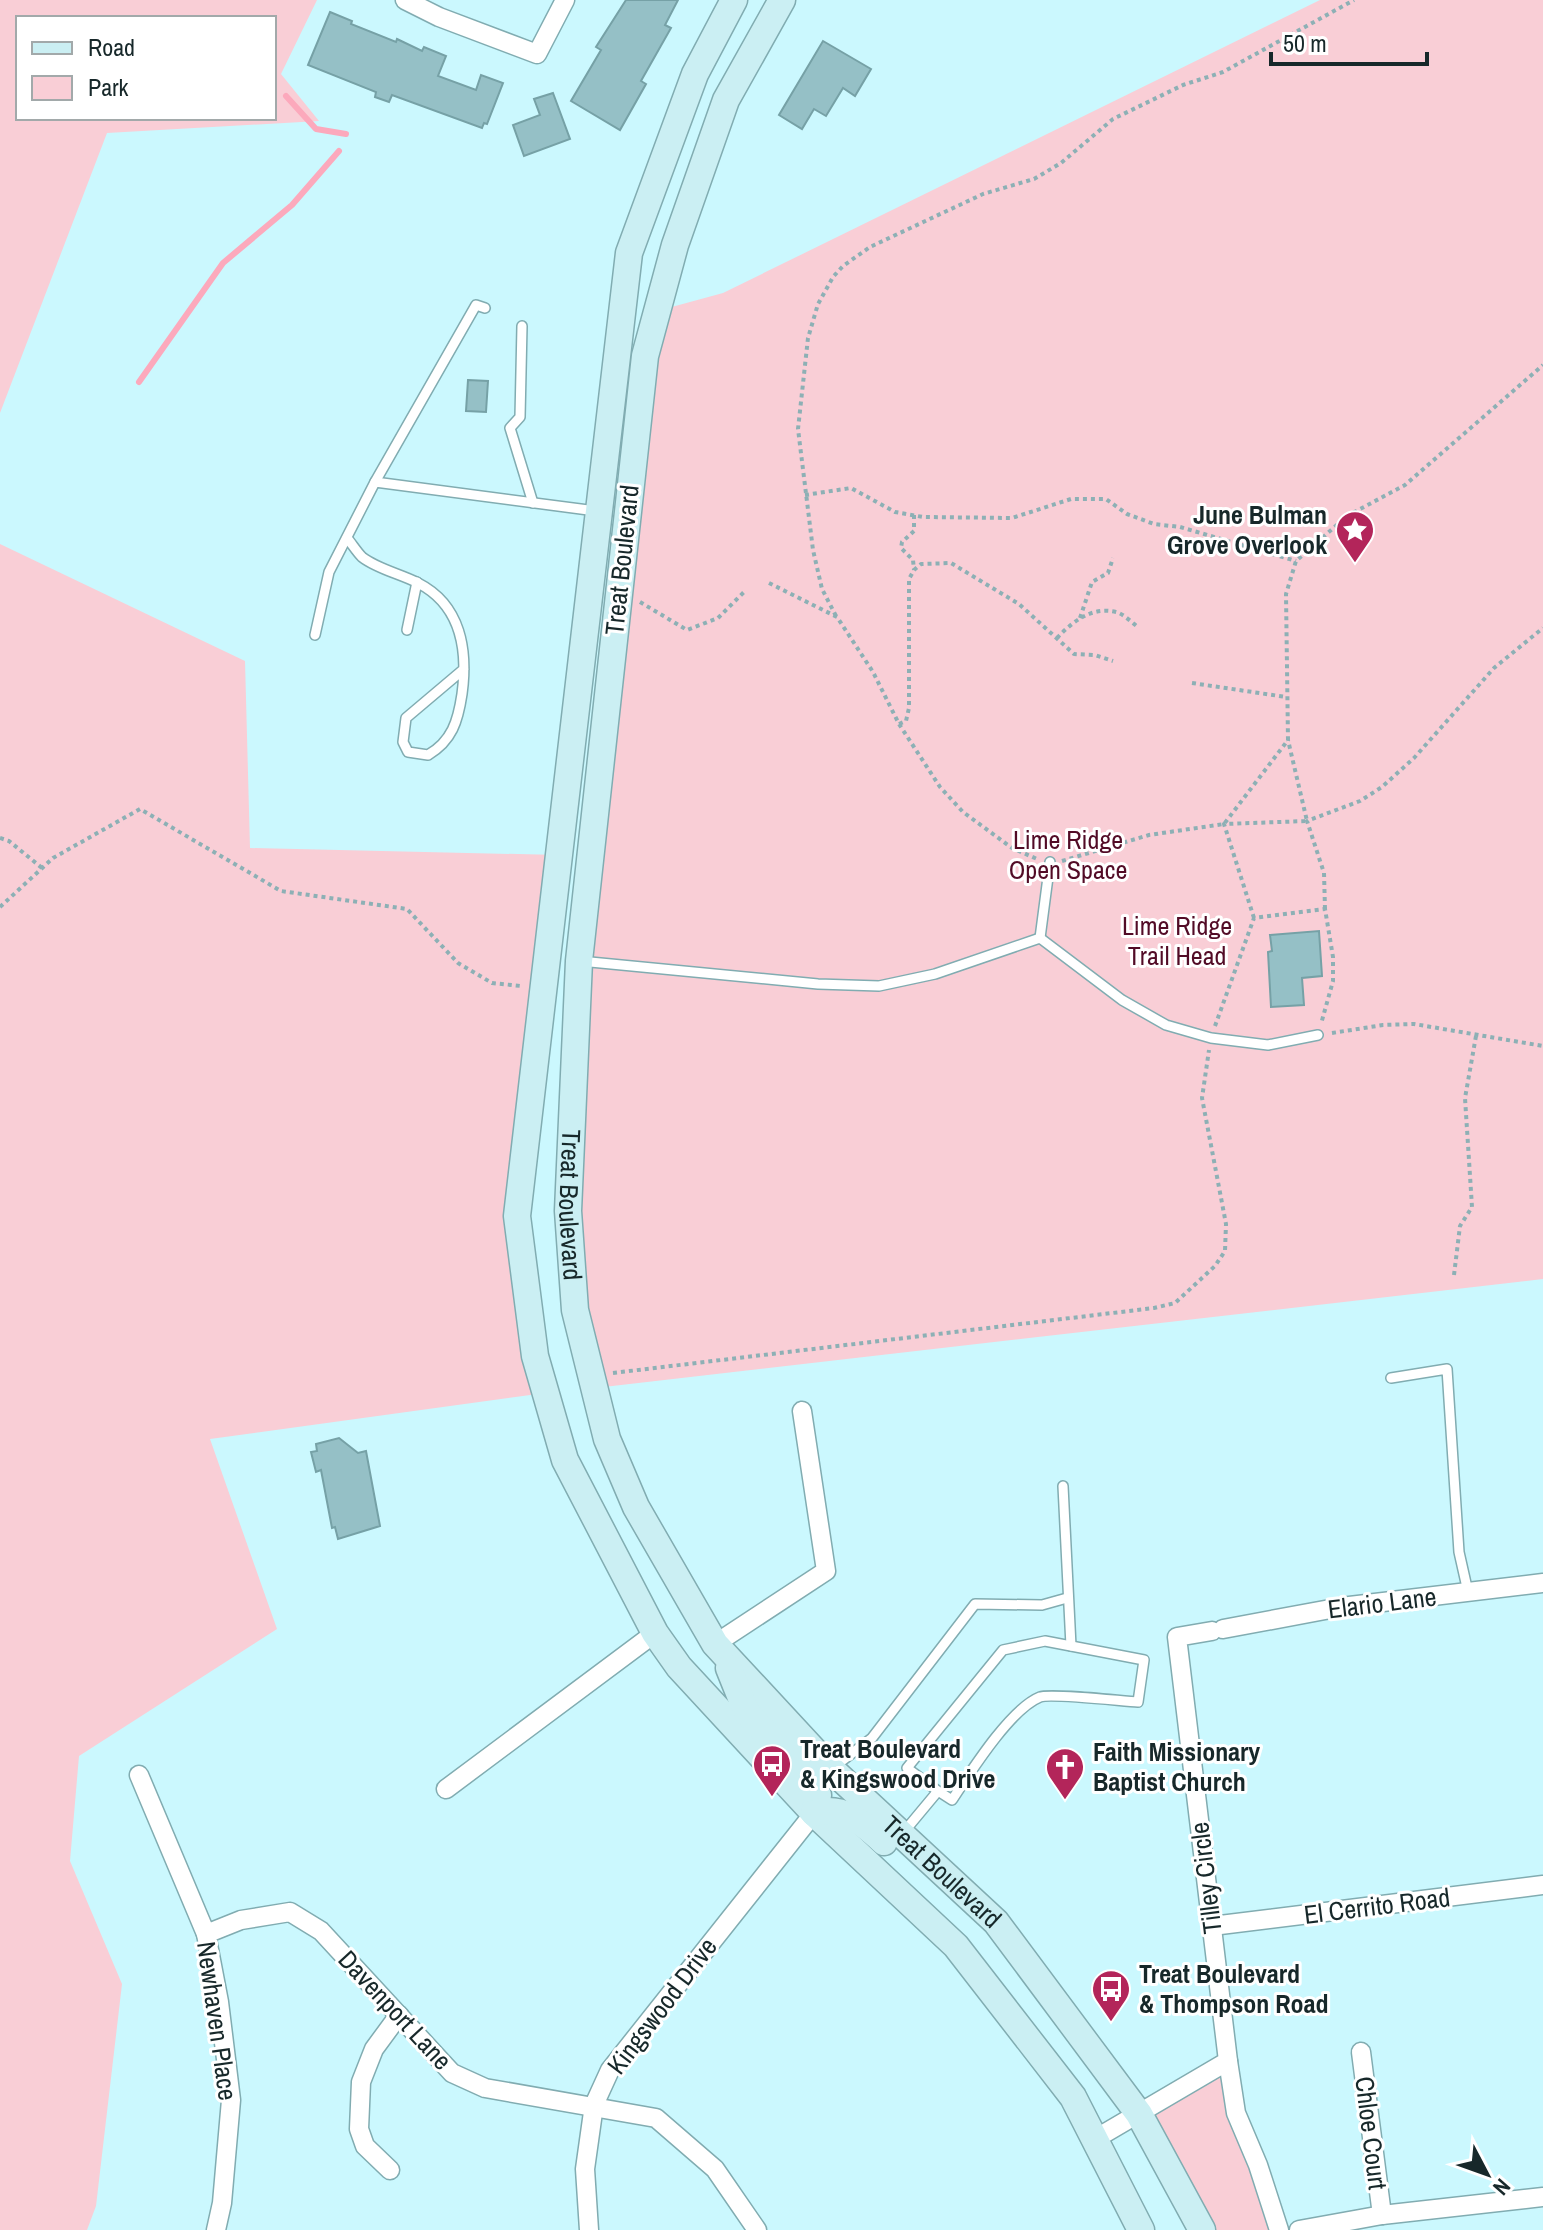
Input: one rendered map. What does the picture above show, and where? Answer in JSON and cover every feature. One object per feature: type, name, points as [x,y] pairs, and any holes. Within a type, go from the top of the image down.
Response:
[{"type":"main road","name":"Treat Boulevard","points":[[734,0],[695,74],[629,253],[517,1216],[535,1356],[565,1460],[655,1633],[679,1667],[814,1813],[956,1946],[1073,2097],[1141,2230]]},
{"type":"main road","name":"Treat Boulevard","points":[[782,0],[726,100],[675,245],[645,356],[579,961],[568,1211],[575,1310],[607,1439],[636,1507],[720,1649],[831,1769],[996,1922],[1139,2114],[1202,2230]]},
{"type":"main road","points":[[720,1649],[747,1713],[814,1788],[818,1795],[814,1813],[827,1810],[859,1819],[922,1878],[966,1894]]},
{"type":"street","points":[[405,0],[439,17],[537,54],[565,0]]},
{"type":"street","points":[[720,1649],[826,1571],[802,1411]]},
{"type":"street","name":"Elario Lane","points":[[1177,1637],[1341,1607],[1543,1583]]},
{"type":"street","points":[[446,1789],[655,1633]]},
{"type":"street","name":"Tilley Circle","points":[[1177,1637],[1236,2113],[1258,2165],[1279,2230]]},
{"type":"street","name":"Newhaven Place","points":[[139,1775],[206,1934],[219,2002],[231,2100],[222,2203],[216,2230]]},
{"type":"street","name":"Kingswood Drive","points":[[589,2230],[585,2169],[594,2105],[610,2070],[814,1813]]},
{"type":"street","name":"El Cerrito Road","points":[[1212,1926],[1543,1885]]},
{"type":"street","name":"Davenport Lane","points":[[206,1934],[241,1920],[290,1912],[321,1931],[452,2073],[485,2088],[656,2118],[715,2169],[757,2230]]},
{"type":"street","points":[[390,2170],[365,2146],[359,2129],[361,2082],[374,2049],[399,2015]]},
{"type":"street","name":"Chloe Court","points":[[1361,2052],[1382,2215]]},
{"type":"street","points":[[1095,2139],[1228,2061]]},
{"type":"street","points":[[1299,2230],[1382,2215],[1543,2197]]},
{"type":"lane","points":[[315,635],[329,572],[375,482],[476,305],[485,308]]},
{"type":"lane","points":[[522,326],[520,417],[510,428],[533,503]]},
{"type":"lane","points":[[375,482],[599,512]]},
{"type":"lane","points":[[347,538],[363,557],[417,582],[441,599],[454,617],[464,644],[464,669],[455,728],[443,747],[428,755],[408,752],[403,742],[406,718],[464,669]]},
{"type":"lane","points":[[407,630],[417,582]]},
{"type":"lane","points":[[1040,938],[1050,862]]},
{"type":"lane","points":[[579,961],[818,984],[879,986],[935,974],[1040,938]]},
{"type":"lane","points":[[1040,938],[1146,1015],[1166,1025],[1211,1038],[1268,1045],[1318,1035]]},
{"type":"lane","points":[[1391,1378],[1447,1369],[1459,1552],[1468,1592]]},
{"type":"lane","points":[[1063,1486],[1071,1646]]},
{"type":"lane","points":[[831,1769],[872,1738],[975,1604],[1042,1605],[1067,1598]]},
{"type":"lane","points":[[1045,1641],[1144,1660],[1138,1702],[1041,1696],[1020,1710],[988,1748],[952,1800],[938,1791],[907,1768],[1003,1650],[1045,1641]]},
{"type":"lane","points":[[901,1835],[938,1791]]},
{"type":"path","points":[[1354,0],[1223,72],[1183,85],[1113,119],[1061,163],[1034,179],[983,194],[870,247],[833,277],[818,304],[808,338],[798,429],[813,550],[822,589],[873,672],[899,724],[940,787],[963,812],[1012,848],[1050,862],[1063,861],[1149,835],[1224,824],[1307,821],[1360,801],[1382,787],[1494,668],[1543,628]]},
{"type":"path","points":[[1543,365],[1405,485],[1347,516],[1296,561],[1286,594],[1288,740],[1307,821],[1324,873],[1325,909],[1333,957],[1333,981],[1318,1035],[1383,1025],[1414,1024],[1543,1046]]},
{"type":"path","points":[[805,495],[851,488],[895,512],[1012,518],[1071,499],[1106,499],[1127,514],[1154,524],[1180,527],[1296,561]]},
{"type":"path","points":[[914,515],[914,531],[902,542],[901,548],[913,560],[914,570]]},
{"type":"path","points":[[1080,618],[1092,582],[1108,573],[1113,558]]},
{"type":"path","points":[[899,724],[906,721],[909,708],[909,579],[921,564],[951,563],[1019,604],[1074,654],[1095,655],[1113,661]]},
{"type":"path","points":[[769,583],[837,617]]},
{"type":"path","points":[[634,599],[687,630],[718,618],[745,591]]},
{"type":"path","points":[[1057,638],[1080,618],[1100,611],[1119,612],[1138,627]]},
{"type":"path","points":[[1192,683],[1286,697]]},
{"type":"path","points":[[1224,824],[1272,765],[1288,740]]},
{"type":"path","points":[[0,907],[53,858],[140,809],[281,891],[407,909],[458,963],[469,970],[492,983],[543,989]]},
{"type":"path","points":[[591,1375],[1175,1303],[1215,1266],[1225,1251],[1226,1224],[1202,1098],[1211,1038],[1254,918],[1224,824]]},
{"type":"path","points":[[0,838],[9,841],[42,868]]},
{"type":"path","points":[[1254,918],[1325,909]]},
{"type":"path","points":[[1454,1275],[1460,1226],[1472,1207],[1465,1098],[1476,1036]]},
{"type":"green space","points":[[0,0],[317,0],[281,74],[319,121],[107,133],[0,413]]},
{"type":"green space","name":"Lime Ridge Open Space","points":[[1320,0],[1543,0],[1543,1279],[595,1388],[575,1310],[579,961],[657,311],[723,293]]},
{"type":"green space","points":[[0,544],[245,661],[250,848],[559,855],[517,1216],[545,1393],[210,1439],[277,1629],[79,1756],[70,1861],[122,1984],[96,2206],[87,2230],[0,2230]]},
{"type":"green space","points":[[1228,2061],[1279,2230],[1202,2230],[1139,2114]]},
{"type":"building","points":[[626,0],[678,0],[665,25],[671,28],[641,81],[646,84],[620,130],[571,101],[601,50],[596,47]]},
{"type":"building","points":[[330,12],[396,42],[397,39],[422,51],[424,47],[446,56],[438,76],[476,90],[481,75],[503,83],[487,124],[484,123],[482,128],[392,95],[389,102],[375,97],[376,92],[308,65]]},
{"type":"building","points":[[823,41],[871,69],[855,96],[843,88],[826,116],[814,109],[802,129],[779,115]]},
{"type":"building","points":[[553,93],[570,139],[524,156],[513,125],[540,115],[534,99]]},
{"type":"building","points":[[468,380],[488,381],[486,412],[466,411]]},
{"type":"building","points":[[1319,931],[1322,976],[1302,978],[1304,1005],[1271,1007],[1270,935]]},
{"type":"building","points":[[339,1438],[358,1453],[366,1451],[380,1526],[338,1539],[335,1527],[332,1528],[321,1470],[316,1472],[311,1452],[317,1451],[316,1444]]},
{"type":"waterway","points":[[286,96],[316,129],[346,134]]},
{"type":"waterway","points":[[139,382],[223,263],[292,205],[339,151]]},
{"type":"place","name":"June Bulman Grove Overlook","points":[[1355,564]]},
{"type":"place","name":"Treat Boulevard & Kingswood Drive","points":[[772,1798]]},
{"type":"place","name":"Faith Missionary Baptist Church","points":[[1065,1801]]},
{"type":"place","name":"Treat Boulevard & Thompson Road","points":[[1111,2023]]},
{"type":"park label","name":"Lime Ridge Trail Head","points":[[1177,941]]}]
